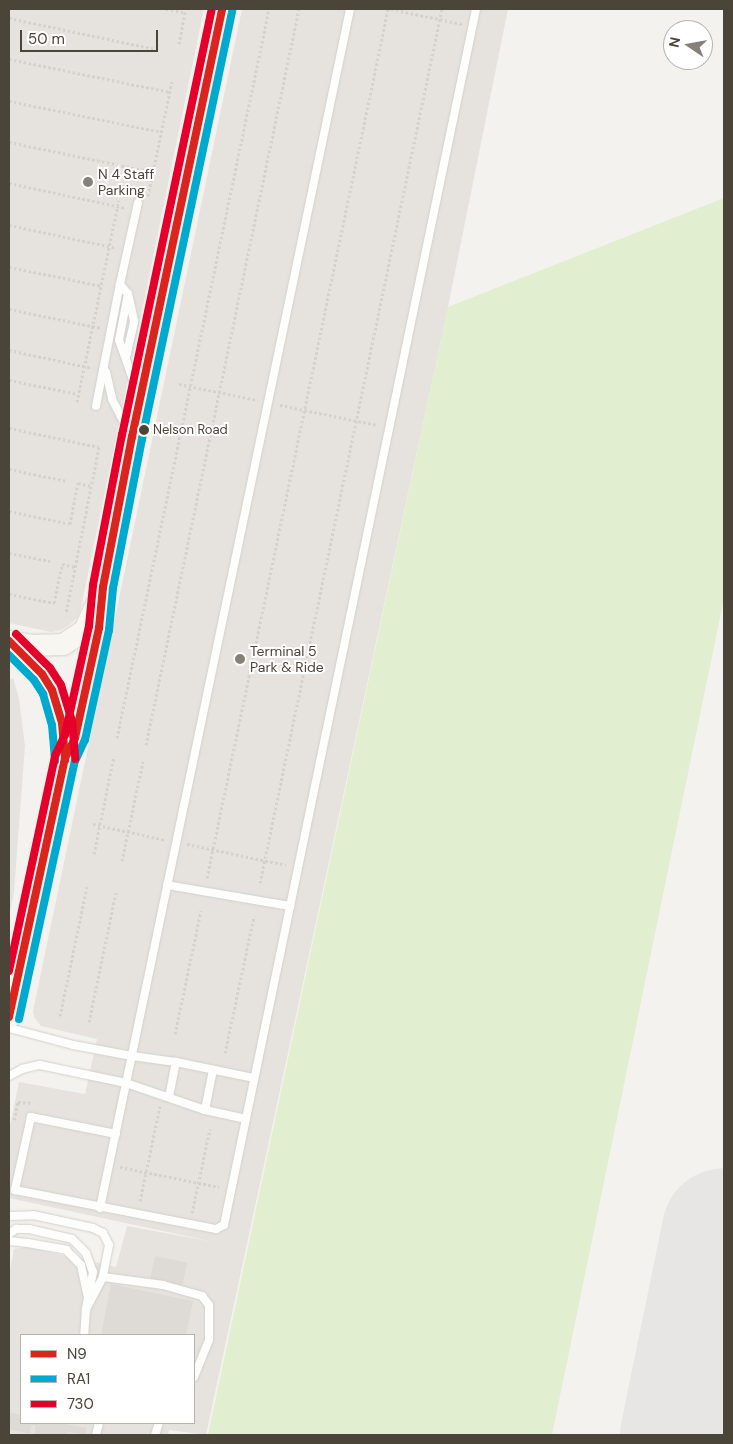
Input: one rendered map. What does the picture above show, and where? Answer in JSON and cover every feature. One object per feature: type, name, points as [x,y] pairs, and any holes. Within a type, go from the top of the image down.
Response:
[{"type":"street","points":[[9,1018],[65,758],[75,738],[99,628],[103,587],[132,436],[222,9]]},
{"type":"street","points":[[9,641],[51,646],[63,644],[75,638],[84,630],[103,587]]},
{"type":"street","points":[[9,641],[42,674],[52,690],[62,723],[65,758]]},
{"type":"lane","points":[[100,1208],[350,9]]},
{"type":"lane","points":[[116,1134],[30,1117],[15,1190],[216,1229],[224,1224],[476,9]]},
{"type":"lane","points":[[96,406],[138,203]]},
{"type":"lane","points":[[120,284],[128,294],[134,321],[126,359],[140,397]]},
{"type":"lane","points":[[105,362],[112,399],[132,436]]},
{"type":"lane","points":[[167,886],[249,897],[290,906]]},
{"type":"lane","points":[[9,1028],[36,1037],[254,1078]]},
{"type":"lane","points":[[169,1097],[176,1062]]},
{"type":"lane","points":[[9,1076],[22,1069],[40,1065],[126,1083],[205,1110],[246,1119]]},
{"type":"lane","points":[[205,1110],[213,1070]]},
{"type":"lane","points":[[9,1216],[33,1215],[93,1228],[102,1233],[109,1245],[103,1277],[86,1309]]},
{"type":"lane","points":[[9,1234],[16,1229],[29,1229],[72,1239],[86,1253],[93,1272],[86,1309],[84,1334]]},
{"type":"lane","points":[[9,1241],[28,1242],[66,1250],[81,1265],[88,1298]]},
{"type":"lane","points":[[103,1277],[183,1289],[202,1296],[209,1305],[209,1340],[195,1375]]},
{"type":"path","points":[[166,9],[186,11],[179,44]]},
{"type":"path","points":[[118,738],[269,9]]},
{"type":"path","points":[[146,745],[299,9]]},
{"type":"path","points":[[208,878],[389,9],[472,26]]},
{"type":"path","points":[[260,884],[442,9]]},
{"type":"path","points":[[9,18],[160,50]]},
{"type":"path","points":[[9,59],[170,92]]},
{"type":"path","points":[[148,198],[172,82]]},
{"type":"path","points":[[9,101],[161,132]]},
{"type":"path","points":[[9,142],[153,172]]},
{"type":"path","points":[[9,183],[127,208]]},
{"type":"path","points":[[77,402],[119,200]]},
{"type":"path","points":[[9,225],[128,250]]},
{"type":"path","points":[[9,267],[110,288]]},
{"type":"path","points":[[9,309],[101,328]]},
{"type":"path","points":[[9,350],[93,368]]},
{"type":"path","points":[[9,380],[78,394]]},
{"type":"path","points":[[179,384],[389,427]]},
{"type":"path","points":[[9,428],[99,447],[66,614]]},
{"type":"path","points":[[9,469],[67,481]]},
{"type":"path","points":[[9,511],[70,524],[78,483],[91,486]]},
{"type":"path","points":[[9,552],[50,561]]},
{"type":"path","points":[[9,594],[54,603],[62,564],[75,567]]},
{"type":"path","points":[[94,854],[114,756]]},
{"type":"path","points":[[122,861],[143,762]]},
{"type":"path","points":[[93,824],[298,868]]},
{"type":"path","points":[[60,1016],[87,887]]},
{"type":"path","points":[[89,1022],[116,893]]},
{"type":"path","points":[[175,1034],[200,911]]},
{"type":"path","points":[[225,1053],[254,916]]},
{"type":"path","points":[[140,1201],[161,1102]]},
{"type":"path","points":[[192,1216],[210,1129]]},
{"type":"path","points":[[110,1165],[231,1190]]},
{"type":"green space","points":[[724,198],[724,598],[552,1435],[208,1435],[448,307]]},
{"type":"shaded area","name":"N 4 Staff Parking","points":[[9,9],[204,9],[81,608],[77,618],[69,625],[61,630],[51,632],[9,623]]},
{"type":"shaded area","name":"Terminal 5 Park & Ride","points":[[242,9],[508,9],[448,307],[206,1435],[169,1430],[168,1435],[9,1435],[9,1274],[14,1249],[26,1247],[116,1267],[127,1226],[214,1242],[9,1198],[9,1130],[19,1082],[85,1094],[97,1039],[41,1026],[34,1017],[33,1011]]},
{"type":"shaded area","points":[[13,678],[19,698],[25,746],[14,892],[9,918],[9,680]]},
{"type":"building","points":[[155,1256],[187,1263],[182,1285],[150,1278]]},
{"type":"building","points":[[111,1284],[193,1301],[186,1334],[101,1334]]},
{"type":"building","points":[[9,1412],[20,1415],[20,1424],[65,1424],[87,1428],[85,1435],[68,1432],[67,1435],[35,1435],[35,1425],[31,1425],[30,1434],[9,1429]]},
{"type":"taxiway","points":[[683,1427],[685,1435]]},
{"type":"runway","points":[[682,1435],[724,1230]]},
{"type":"transit line","name":"730","points":[[9,971],[55,756],[65,735],[89,626],[93,585],[122,435],[212,9]]},
{"type":"transit line","name":"N9","points":[[9,1017],[65,758],[75,738],[99,628],[103,587],[132,437],[222,9]]},
{"type":"transit line","name":"RA1","points":[[19,1019],[75,761],[85,740],[109,630],[113,588],[142,439],[232,11]]},
{"type":"transit line","name":"730","points":[[16,634],[50,668],[61,685],[72,721],[75,759]]},
{"type":"transit line","name":"N9","points":[[9,641],[42,674],[52,690],[62,723],[65,760]]},
{"type":"transit line","name":"RA1","points":[[9,655],[34,680],[43,694],[52,725],[55,761]]},
{"type":"place","name":"N 4 Staff Parking","points":[[88,182]]},
{"type":"place","name":"Nelson Road","points":[[144,430]]},
{"type":"place","name":"Terminal 5 Park & Ride","points":[[240,659]]}]
